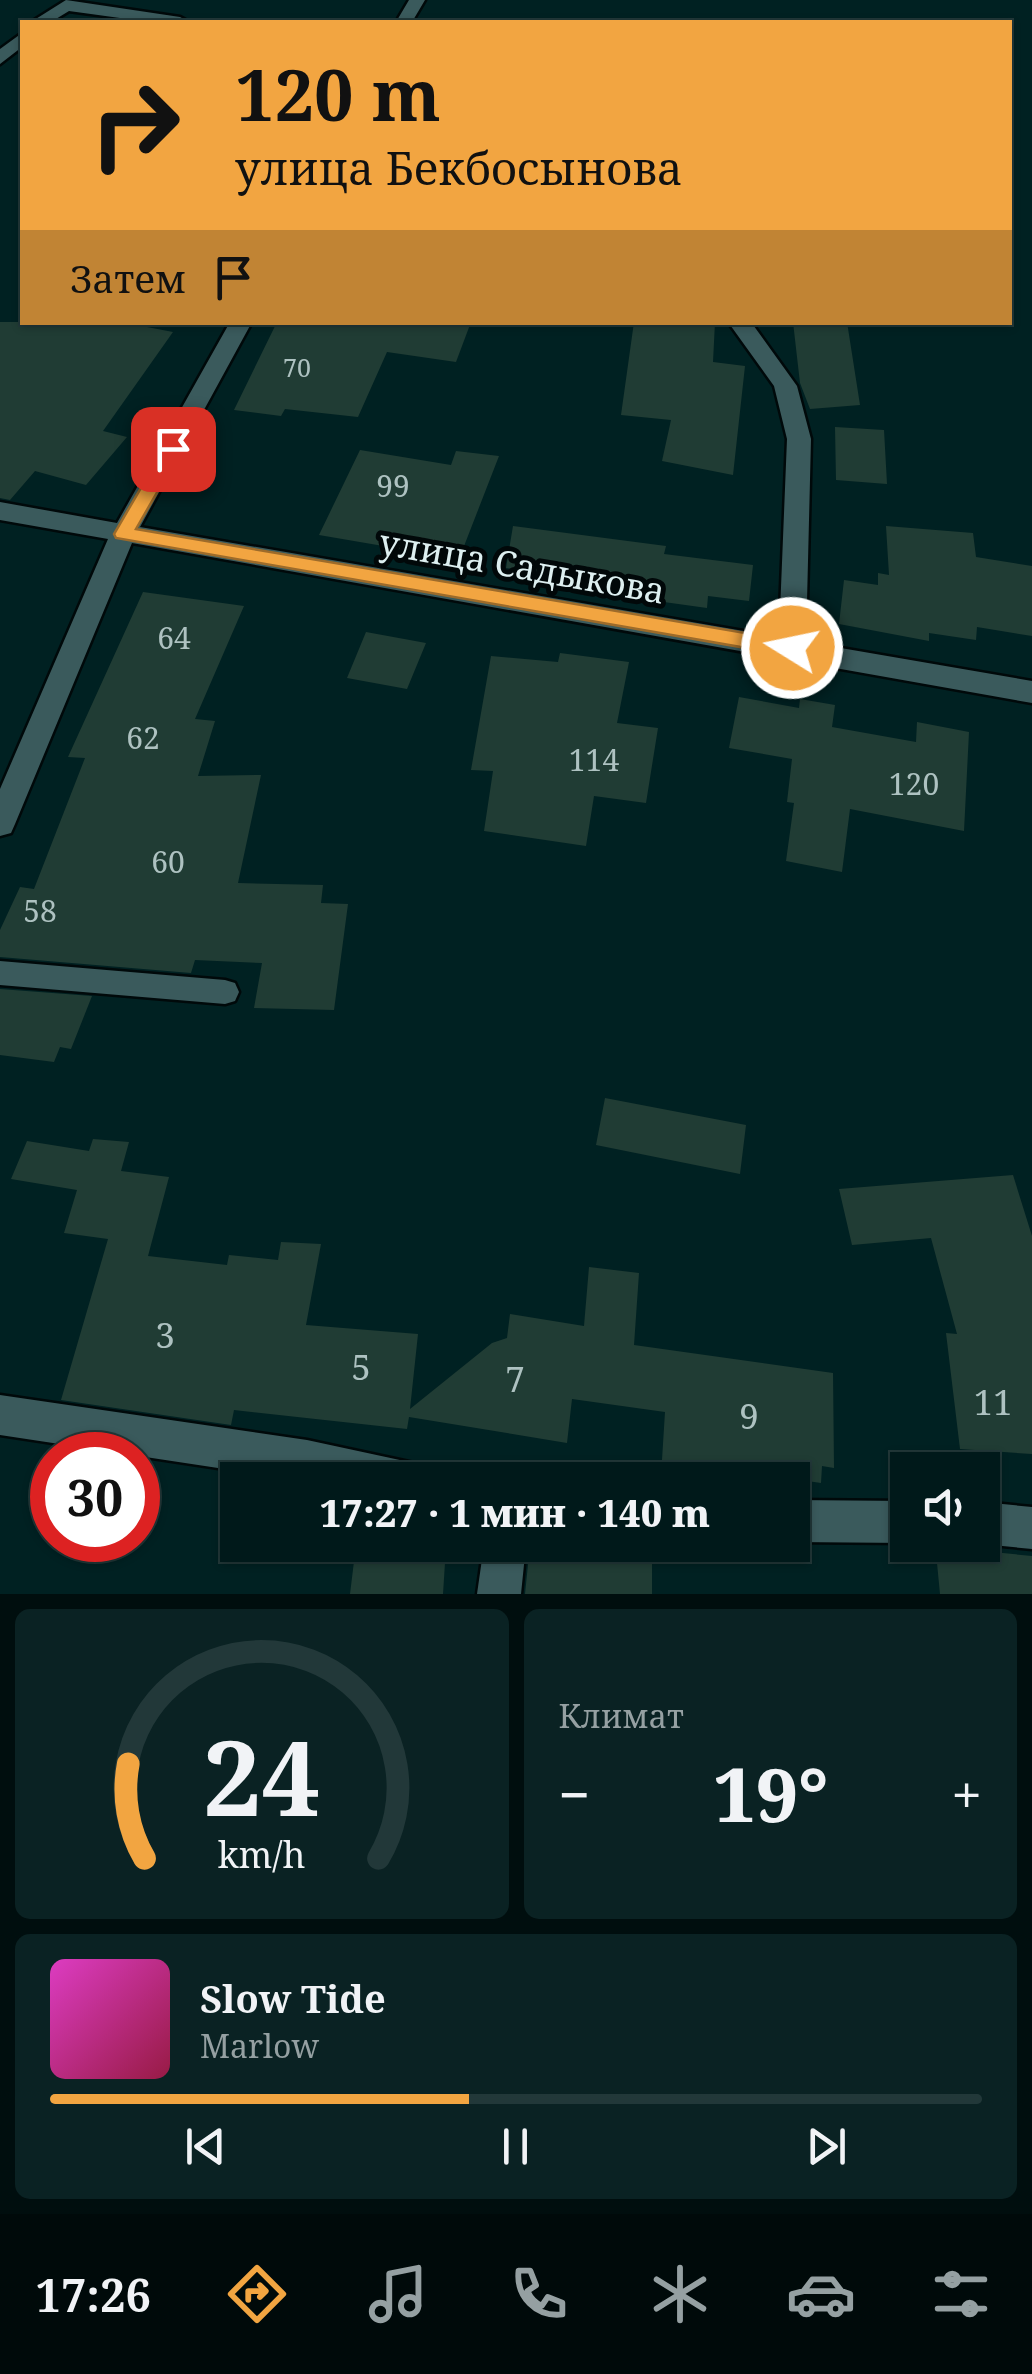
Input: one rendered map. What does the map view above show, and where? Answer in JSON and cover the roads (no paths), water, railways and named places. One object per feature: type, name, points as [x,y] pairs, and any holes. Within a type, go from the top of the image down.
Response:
[{"type":"street","points":[[43,20],[66,5],[167,20]]},
{"type":"street","points":[[0,59],[20,40]]},
{"type":"street","points":[[0,824],[123,534],[239,325]]},
{"type":"street","points":[[741,325],[785,386],[799,439],[792,648]]},
{"type":"street","name":"улица Садыкова","points":[[0,511],[1032,692]]},
{"type":"street","points":[[0,1415],[110,1435],[319,1462]]},
{"type":"street","points":[[810,1522],[890,1522]]},
{"type":"street","points":[[1000,1525],[1032,1528]]},
{"type":"street","points":[[499,1594],[503,1562]]},
{"type":"lane","points":[[0,973],[226,992]]}]
